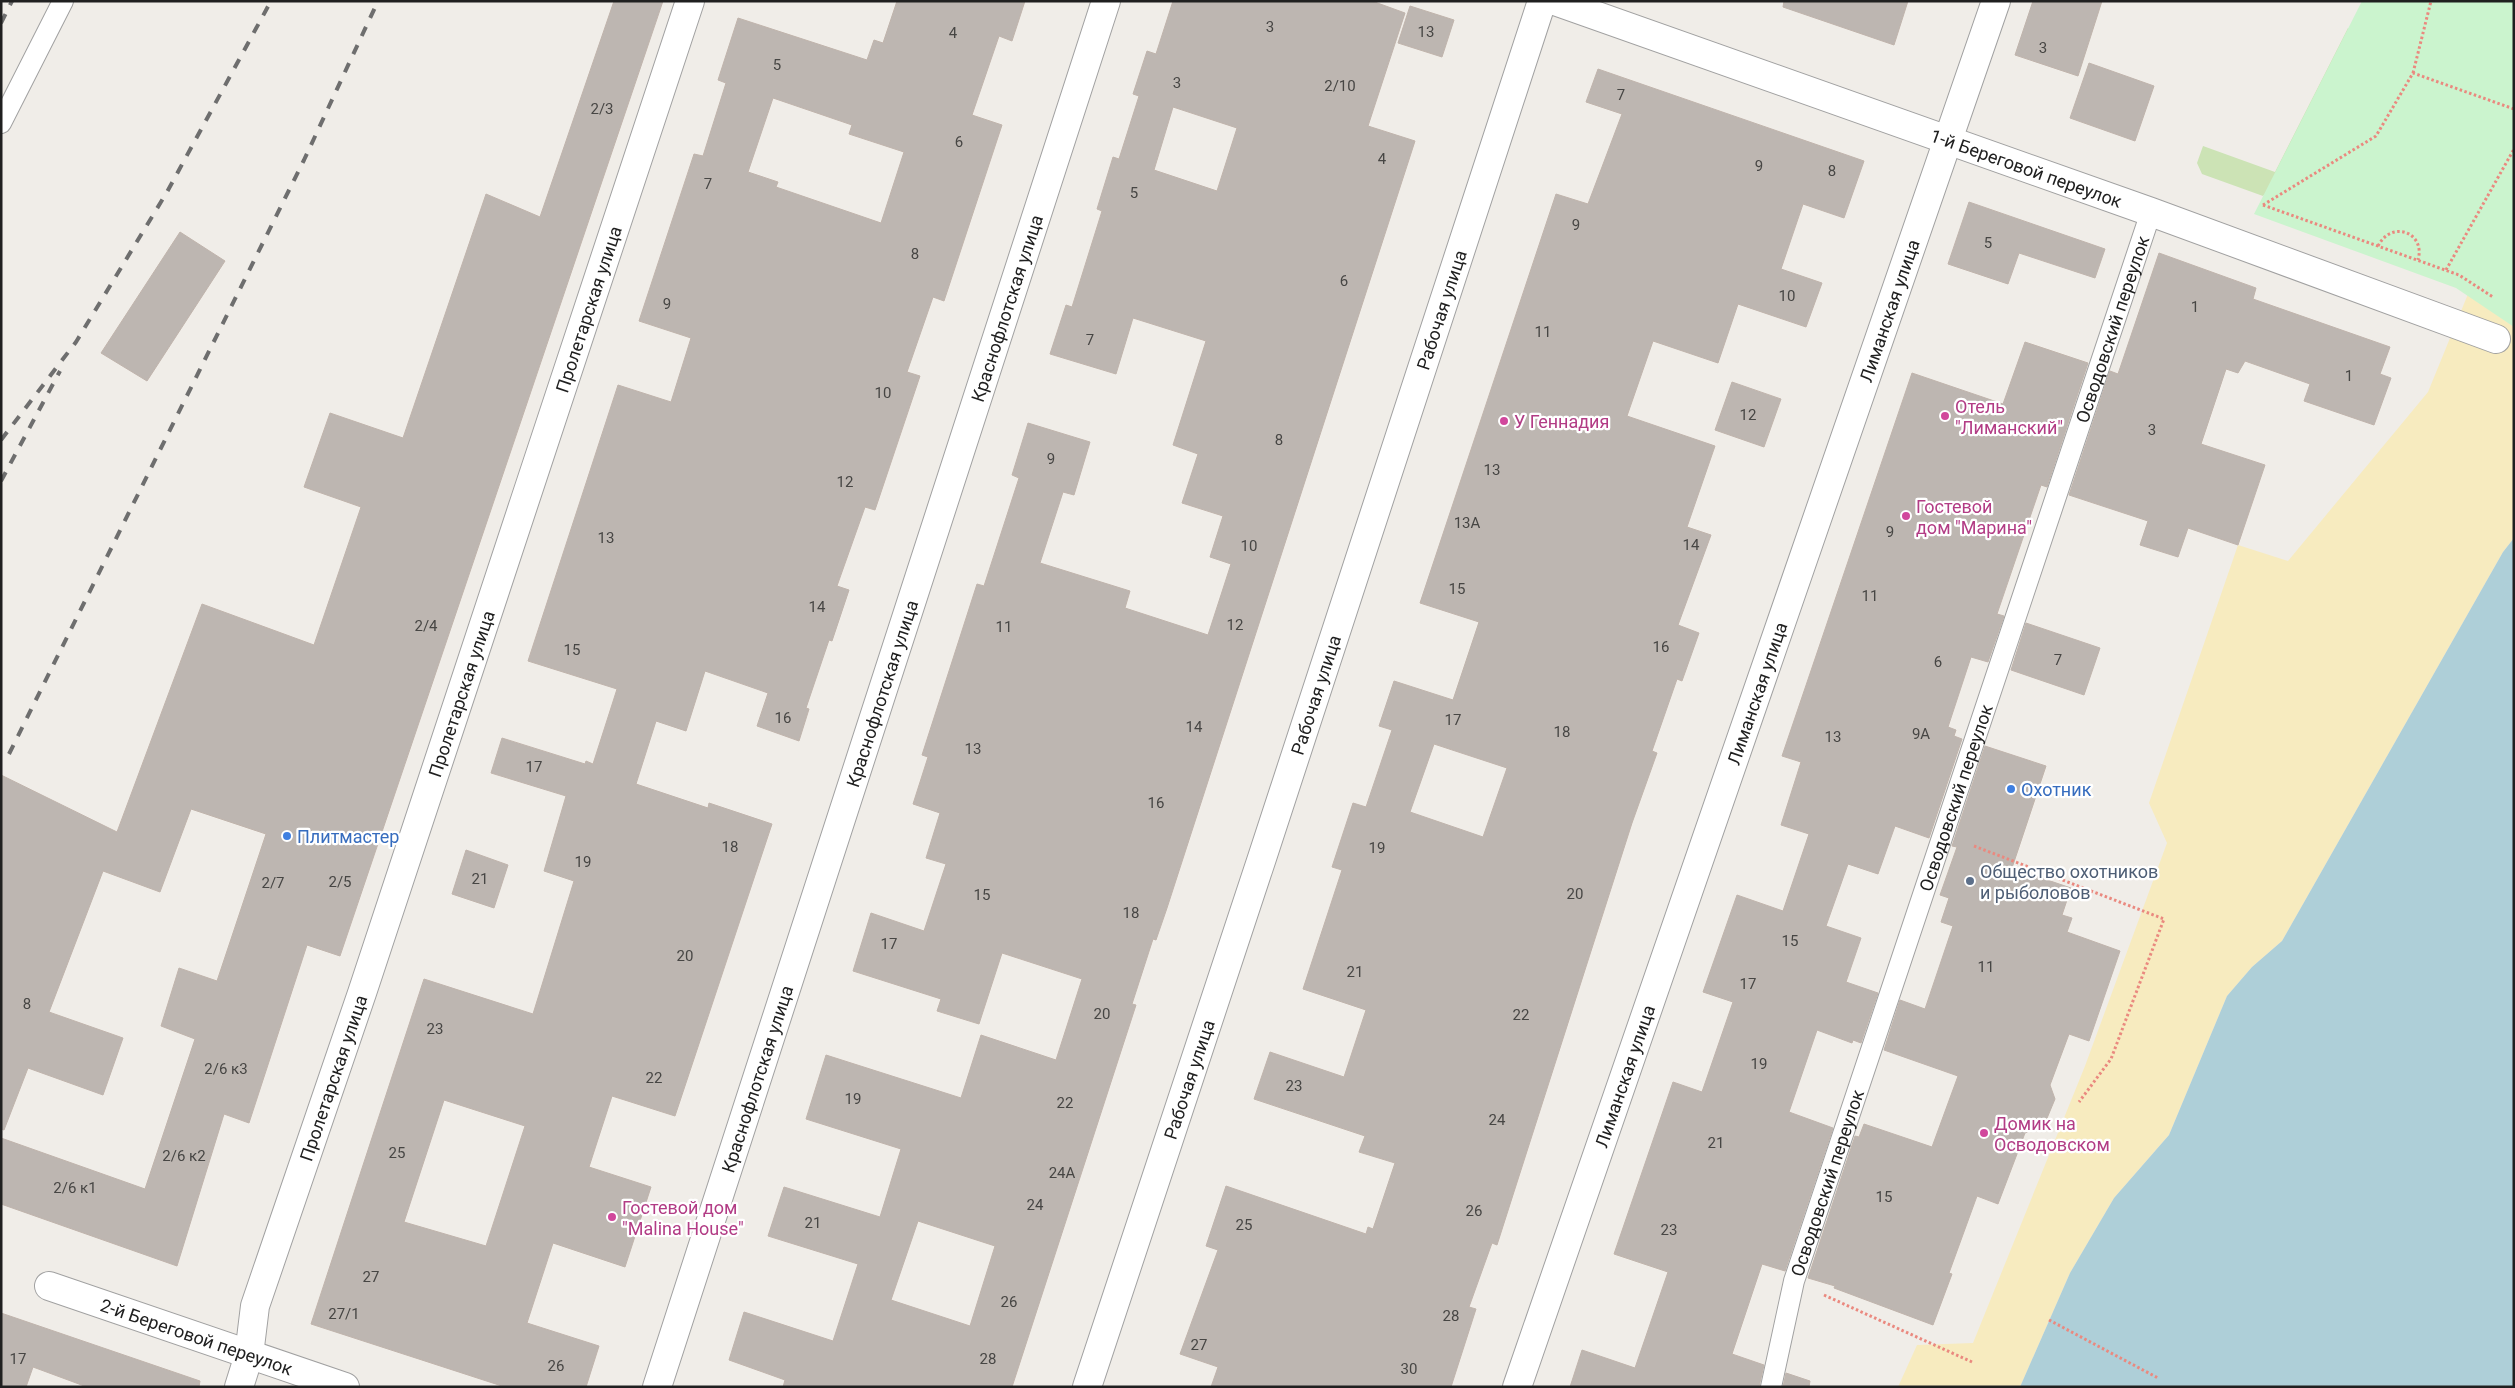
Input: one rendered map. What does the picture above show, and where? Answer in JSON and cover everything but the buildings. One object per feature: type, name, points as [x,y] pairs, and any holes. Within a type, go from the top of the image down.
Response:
[{"type":"street","name":"Пролетарская улица","points":[[239,1387],[249,1355],[255,1306],[362,993],[690,1]]},
{"type":"street","name":"Краснофлотская улица","points":[[657,1387],[1106,1]]},
{"type":"street","name":"Рабочая улица","points":[[1086,1387],[1268,840],[1542,1]]},
{"type":"street","name":"1-й Береговой переулок","points":[[1555,1],[2151,212],[2496,339]]},
{"type":"street","name":"Лиманская улица","points":[[1517,1387],[1950,141],[1996,1]]},
{"type":"street","name":"2-й Береговой переулок","points":[[49,1286],[345,1387]]},
{"type":"lane","points":[[1,124],[63,1]]},
{"type":"lane","name":"Осводовский переулок","points":[[1772,1387],[1794,1281],[2151,212]]},
{"type":"path","points":[[2431,1],[2413,73],[2376,136],[2263,205],[2446,270],[2468,279],[2496,299]]},
{"type":"path","points":[[2413,73],[2514,110]]},
{"type":"path","points":[[2446,270],[2514,149]]},
{"type":"path","points":[[2378,246],[2388,234],[2397,231],[2408,233],[2417,243],[2418,260]]},
{"type":"path","points":[[1943,834],[2164,919],[2112,1059],[2079,1102]]},
{"type":"path","points":[[1794,1281],[1972,1362]]},
{"type":"path","points":[[2049,1320],[2158,1378]]},
{"type":"green space","points":[[2362,1],[2514,1],[2514,327],[2456,288],[2254,214]]},
{"type":"green space","points":[[2348,28],[2384,61],[2263,196],[2202,174],[2197,163],[2203,146],[2275,172]]},
{"type":"sand","points":[[2468,294],[2514,327],[2514,538],[2503,552],[2282,941],[2252,967],[2227,996],[2169,1135],[2114,1198],[2070,1273],[2020,1387],[1898,1387],[1917,1345],[1973,1343],[2085,1066],[2167,843],[2149,803],[2238,545],[2288,561],[2428,392]]},
{"type":"water","points":[[2514,538],[2514,1387],[2020,1387],[2070,1273],[2114,1198],[2169,1135],[2227,996],[2252,967],[2282,941],[2503,552]]},
{"type":"railway","points":[[1,23],[12,1]]},
{"type":"railway","points":[[1,440],[76,342],[167,192],[271,1]]},
{"type":"railway","points":[[9,754],[304,160],[378,1]]},
{"type":"railway","points":[[1,481],[60,371]]},
{"type":"place","name":"Отель \"Лиманский\"","points":[[1945,416]]},
{"type":"place","name":"У Геннадия","points":[[1504,421]]},
{"type":"place","name":"Гостевой дом \"Марина\"","points":[[1906,516]]},
{"type":"place","name":"Охотник","points":[[2011,789]]},
{"type":"place","name":"Плитмастер","points":[[287,836]]},
{"type":"place","name":"Общество охотников и рыболовов","points":[[1970,881]]},
{"type":"place","name":"Домик на Осводовском","points":[[1984,1133]]},
{"type":"place","name":"Гостевой дом \"Malina House\"","points":[[612,1217]]}]
